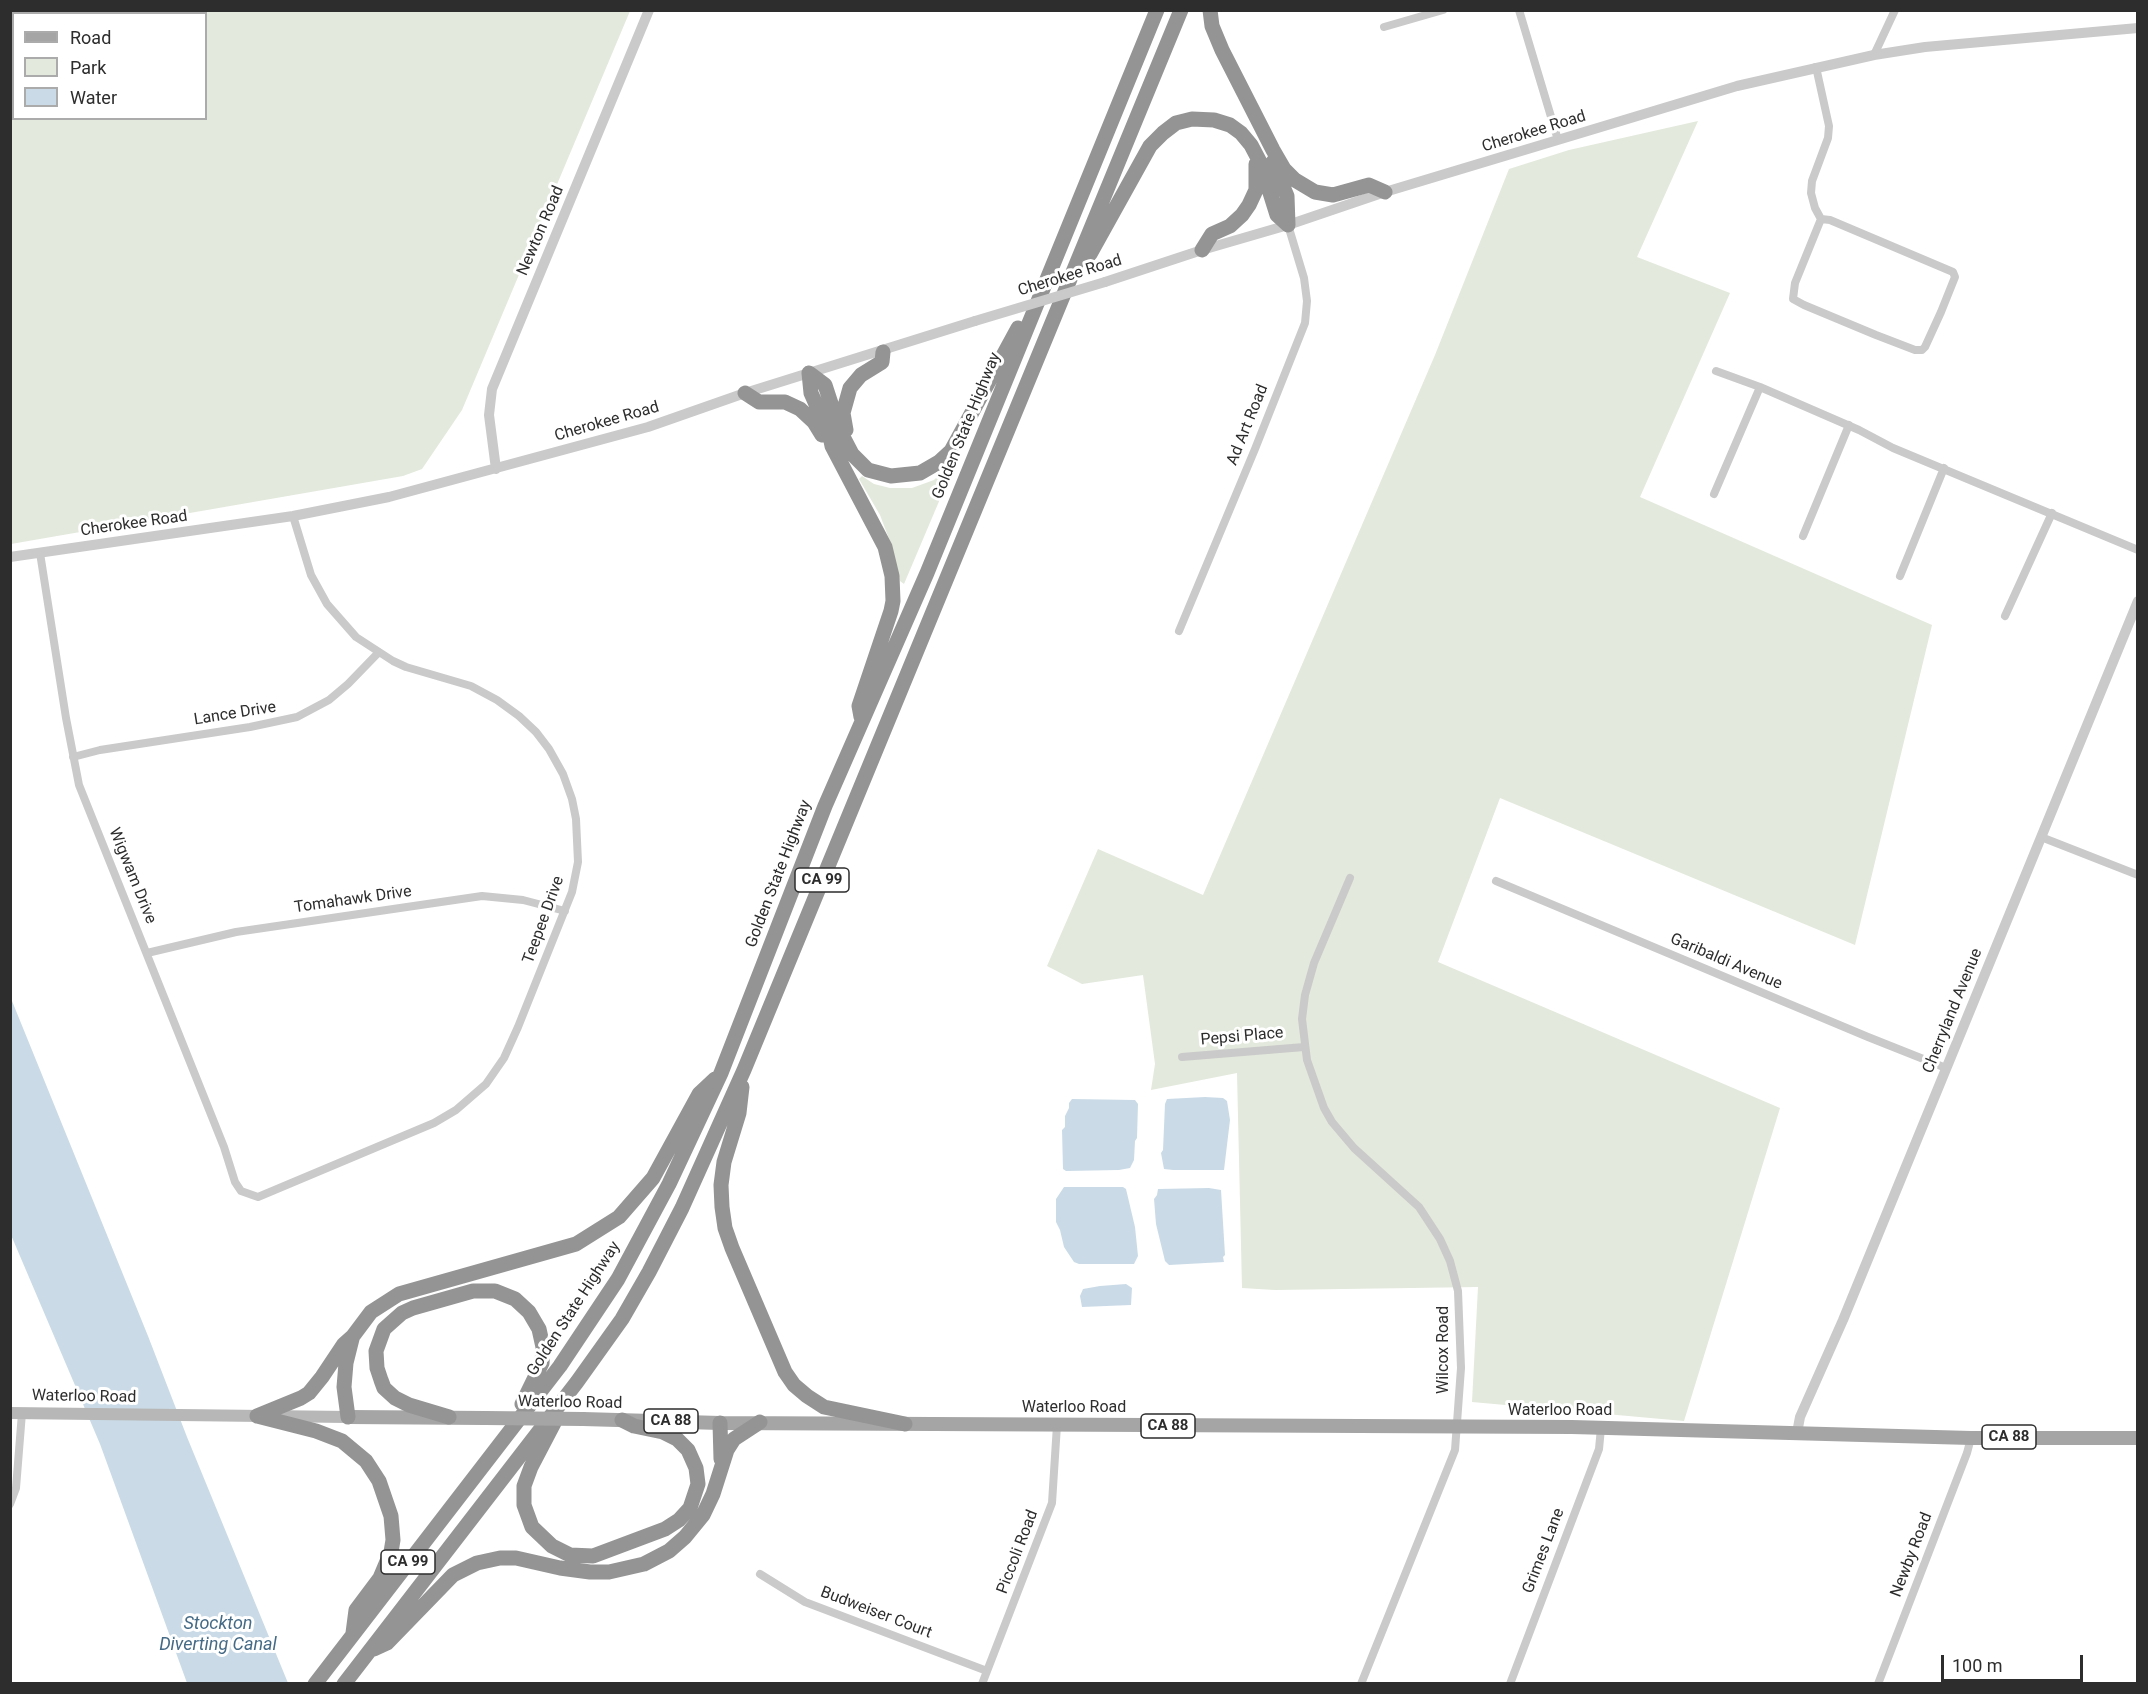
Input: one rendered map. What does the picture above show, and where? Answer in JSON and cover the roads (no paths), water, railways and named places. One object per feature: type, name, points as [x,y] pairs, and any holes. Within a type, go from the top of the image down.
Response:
[{"type":"highway","name":"Golden State Highway","points":[[315,1683],[560,1366],[618,1279],[669,1184],[721,1073],[825,806],[927,573],[1157,10]]},
{"type":"highway","name":"CA 99","points":[[344,1683],[577,1382],[622,1319],[682,1208],[744,1070],[1181,10]]},
{"type":"highway","points":[[1210,10],[1212,26],[1222,50],[1273,150],[1295,180],[1315,192],[1333,195],[1369,185],[1384,192]]},
{"type":"highway","points":[[1076,269],[1091,253],[1150,146],[1176,123],[1192,119],[1214,120],[1230,125],[1241,133],[1261,164],[1276,215],[1288,225]]},
{"type":"highway","points":[[1273,150],[1273,160],[1287,196],[1288,225]]},
{"type":"highway","points":[[1202,250],[1212,234],[1230,226],[1249,205],[1256,190],[1256,155]]},
{"type":"highway","points":[[746,393],[759,402],[785,402],[800,410],[814,422],[824,439],[838,442],[868,470],[891,476],[920,474],[951,451],[1017,329],[1037,303]]},
{"type":"highway","points":[[838,442],[846,430],[843,413],[850,388],[861,375],[882,362],[883,352]]},
{"type":"highway","points":[[809,373],[825,385],[838,442],[885,547],[892,576],[891,611],[859,706],[862,723]]},
{"type":"highway","points":[[744,1070],[739,1113],[724,1162],[721,1185],[722,1208],[725,1228],[732,1248],[781,1364],[794,1385],[824,1407],[904,1424]]},
{"type":"highway","points":[[257,1416],[309,1393],[370,1312],[399,1294],[576,1244],[619,1216],[653,1178],[699,1094],[721,1073]]},
{"type":"highway","points":[[449,1417],[409,1405],[395,1398],[384,1388],[376,1360],[381,1335],[394,1318],[412,1308],[472,1291],[488,1290],[507,1295],[522,1305],[535,1320],[542,1339],[543,1354],[540,1371],[502,1441]]},
{"type":"highway","points":[[348,1417],[344,1379],[353,1336]]},
{"type":"highway","points":[[577,1382],[539,1452],[524,1486],[524,1505],[532,1527],[552,1546],[570,1555],[593,1556],[665,1529],[679,1520],[690,1508],[695,1497],[698,1484],[696,1468],[688,1450],[677,1439],[663,1432],[634,1426],[622,1420]]},
{"type":"highway","points":[[257,1416],[323,1433],[342,1441],[359,1453],[380,1481],[391,1516],[393,1540],[391,1552],[380,1578],[356,1610],[353,1634]]},
{"type":"highway","points":[[369,1651],[387,1643],[453,1575],[477,1563],[500,1558],[516,1558],[560,1568],[609,1572],[644,1564],[669,1551],[685,1537],[703,1515],[721,1471],[727,1449],[734,1439],[760,1422]]},
{"type":"highway","points":[[720,1423],[721,1471]]},
{"type":"main road","name":"Waterloo Road","points":[[16,1413],[449,1417],[720,1423],[1600,1428],[1971,1438],[2138,1438]]},
{"type":"street","name":"Newton Road","points":[[496,469],[489,415],[492,389],[649,10]]},
{"type":"street","points":[[1384,27],[1443,10]]},
{"type":"street","points":[[1519,10],[1558,140]]},
{"type":"street","points":[[1874,55],[1895,10]]},
{"type":"street","name":"Cherokee Road","points":[[10,557],[294,516],[389,497],[496,469],[648,427],[746,393],[1288,225],[1384,192],[1737,87],[1816,67],[1925,47],[2138,28]]},
{"type":"street","points":[[1816,67],[1828,126],[1828,138],[1812,181],[1811,193],[1821,219],[1841,224],[1953,272],[1955,277],[1922,350],[1916,350],[1876,335],[1793,299],[1795,283],[1821,219]]},
{"type":"street","name":"Ad Art Road","points":[[1179,631],[1305,323],[1307,301],[1304,278],[1288,225]]},
{"type":"street","points":[[1716,371],[1760,387],[1849,425],[1893,448],[2138,550]]},
{"type":"street","points":[[1714,494],[1760,387]]},
{"type":"street","points":[[1803,536],[1849,425]]},
{"type":"street","points":[[1900,576],[1944,468]]},
{"type":"street","points":[[2005,616],[2052,513]]},
{"type":"street","name":"Teepee Drive","points":[[246,1194],[258,1197],[265,1195],[286,1184],[434,1123],[468,1101],[486,1084],[504,1058],[565,911],[572,892],[578,862],[576,819],[562,774],[549,749],[519,716],[497,700],[471,686],[406,667],[356,637],[327,604],[310,575],[294,516]]},
{"type":"street","name":"Wigwam Drive","points":[[40,553],[79,785],[224,1147],[235,1182],[238,1188],[246,1194]]},
{"type":"street","name":"Cherryland Avenue","points":[[1797,1433],[1800,1417],[2138,601]]},
{"type":"street","name":"Lance Drive","points":[[73,757],[100,750],[250,727],[297,717],[329,700],[379,652]]},
{"type":"street","points":[[2041,837],[2138,875]]},
{"type":"street","name":"Wilcox Road","points":[[1350,878],[1314,963],[1305,995],[1302,1019],[1311,1076],[1332,1122],[1354,1148],[1419,1208],[1440,1239],[1450,1261],[1460,1308],[1461,1368],[1455,1450],[1361,1683]]},
{"type":"street","name":"Garibaldi Avenue","points":[[1496,881],[1857,1033],[1946,1068]]},
{"type":"street","name":"Tomahawk Drive","points":[[147,953],[236,932],[482,896],[523,900],[565,911]]},
{"type":"street","name":"Pepsi Place","points":[[1182,1057],[1305,1047]]},
{"type":"street","points":[[10,1504],[16,1488],[16,1413]]},
{"type":"street","name":"Piccoli Road","points":[[982,1683],[1052,1503],[1057,1425]]},
{"type":"street","name":"Grimes Lane","points":[[1510,1683],[1599,1449],[1600,1428]]},
{"type":"street","name":"Newby Road","points":[[1878,1683],[1971,1438]]},
{"type":"street","name":"Budweiser Court","points":[[760,1574],[805,1602],[987,1671]]},
{"type":"water","name":"Stockton Diverting Canal","points":[[10,996],[288,1683],[187,1683],[100,1444],[11,1235]]},
{"type":"water","points":[[1223,1098],[1227,1101],[1230,1120],[1224,1170],[1164,1169],[1161,1153],[1167,1099]]},
{"type":"water","points":[[1072,1099],[1135,1100],[1138,1104],[1137,1138],[1134,1160],[1130,1168],[1066,1171],[1063,1169],[1062,1130],[1065,1127],[1065,1116]]},
{"type":"water","points":[[1064,1187],[1123,1187],[1126,1189],[1135,1227],[1138,1256],[1134,1264],[1079,1264],[1074,1262],[1064,1247],[1056,1222],[1056,1199]]},
{"type":"water","points":[[1209,1188],[1221,1190],[1224,1262],[1169,1265],[1165,1261],[1156,1224],[1154,1199],[1158,1189]]},
{"type":"water","points":[[1126,1284],[1132,1288],[1131,1305],[1082,1307],[1080,1296],[1083,1289]]}]
